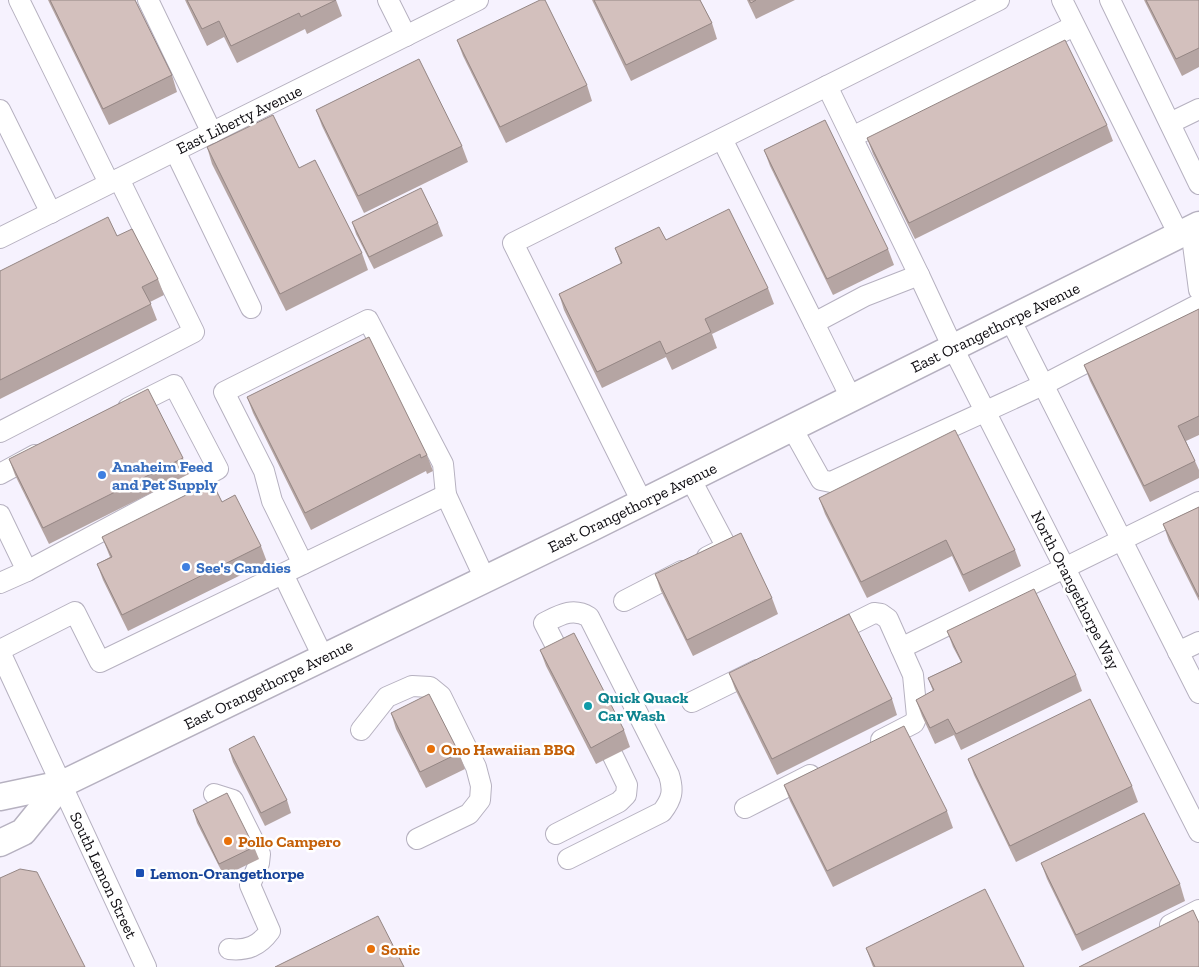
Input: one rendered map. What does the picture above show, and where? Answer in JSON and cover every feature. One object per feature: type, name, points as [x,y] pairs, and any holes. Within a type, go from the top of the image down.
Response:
[{"type":"main road","name":"East Orangethorpe Avenue","points":[[0,797],[62,784],[642,502],[1190,230]]},
{"type":"main road","name":"East Orangethorpe Avenue","points":[[0,843],[23,832],[62,784]]},
{"type":"street","points":[[0,432],[194,332],[19,0]]},
{"type":"street","points":[[148,0],[212,132]]},
{"type":"street","points":[[388,0],[406,36]]},
{"type":"street","name":"East Liberty Avenue","points":[[0,238],[478,0]]},
{"type":"street","points":[[642,502],[513,244],[999,0]]},
{"type":"street","points":[[1062,0],[1074,26],[1190,230],[1199,290]]},
{"type":"street","points":[[1110,0],[1199,184]]},
{"type":"street","points":[[852,136],[1074,26]]},
{"type":"street","name":"North Orangethorpe Way","points":[[827,86],[953,348],[1199,832]]},
{"type":"street","points":[[1170,123],[1199,109]]},
{"type":"street","points":[[0,110],[51,213]]},
{"type":"street","points":[[722,139],[851,398]]},
{"type":"street","points":[[175,151],[251,308]]},
{"type":"street","points":[[814,323],[865,296],[919,275]]},
{"type":"street","points":[[792,428],[821,480],[831,482],[1043,385],[1199,304]]},
{"type":"street","points":[[1010,319],[1199,692]]},
{"type":"street","points":[[303,564],[272,501],[264,471],[224,392],[368,320],[443,464],[446,495],[485,579]]},
{"type":"street","points":[[0,583],[27,571],[218,469],[174,385],[115,415]]},
{"type":"street","points":[[0,474],[55,445]]},
{"type":"street","points":[[624,601],[724,548],[725,544],[690,478]]},
{"type":"street","points":[[0,651],[75,612],[100,662],[446,495]]},
{"type":"street","points":[[901,648],[1199,502]]},
{"type":"street","points":[[0,515],[27,571]]},
{"type":"street","points":[[282,574],[323,657]]},
{"type":"street","points":[[562,658],[544,623],[564,613],[579,611],[588,618],[669,775],[674,790],[670,802],[662,812],[568,859]]},
{"type":"street","points":[[813,643],[874,613],[882,614],[888,619],[913,675],[916,716],[914,723],[860,750]]},
{"type":"street","points":[[1178,652],[1199,642]]},
{"type":"street","name":"South Lemon Street","points":[[0,651],[146,967]]},
{"type":"street","points":[[692,702],[770,664]]},
{"type":"street","points":[[361,730],[387,698],[412,686],[430,687],[441,696],[476,766],[480,786],[480,800],[469,814],[417,840]]},
{"type":"street","points":[[556,834],[619,802],[626,795],[627,785],[613,756]]},
{"type":"street","points":[[745,808],[825,768]]},
{"type":"street","points":[[214,794],[233,800],[260,854],[259,863],[250,885],[270,931],[263,941],[244,950],[229,949]]},
{"type":"street","points":[[1156,932],[1199,910]]},
{"type":"building","points":[[50,0],[135,0],[172,75],[103,109]]},
{"type":"building","points":[[187,0],[336,0],[301,17],[299,13],[231,46],[219,21],[202,29]]},
{"type":"building","points":[[540,0],[545,0],[587,85],[500,127],[457,40]]},
{"type":"building","points":[[594,0],[700,0],[712,23],[626,65]]},
{"type":"building","points":[[1146,0],[1199,0],[1199,48],[1176,59]]},
{"type":"building","points":[[1065,40],[1107,125],[909,223],[867,138]]},
{"type":"building","points":[[419,59],[462,146],[358,196],[316,110]]},
{"type":"building","points":[[273,115],[299,168],[315,160],[362,253],[280,294],[207,147]]},
{"type":"building","points":[[825,120],[888,249],[827,279],[764,150]]},
{"type":"building","points":[[421,188],[438,223],[369,257],[352,222]]},
{"type":"building","points":[[729,209],[768,288],[705,319],[711,332],[666,354],[660,341],[597,372],[559,294],[622,263],[615,248],[659,227],[666,240]]},
{"type":"building","points":[[108,217],[117,236],[132,229],[158,279],[142,287],[151,304],[0,380],[0,271]]},
{"type":"building","points":[[1199,309],[1199,416],[1178,426],[1195,461],[1144,486],[1084,365]]},
{"type":"building","points":[[369,337],[427,455],[421,458],[420,454],[305,513],[247,397]]},
{"type":"building","name":"Anaheim Feed and Pet Supply","points":[[148,389],[183,458],[43,528],[9,459]]},
{"type":"building","points":[[955,430],[1015,550],[963,575],[946,540],[861,582],[819,498]]},
{"type":"building","name":"See's Candies","points":[[212,482],[222,502],[235,495],[261,546],[122,615],[97,564],[112,557],[102,537]]},
{"type":"building","points":[[1199,507],[1199,597],[1163,524]]},
{"type":"building","points":[[741,533],[772,598],[687,640],[655,574]]},
{"type":"building","points":[[1034,589],[1076,675],[956,734],[948,719],[930,728],[916,700],[934,690],[928,678],[962,662],[947,631]]},
{"type":"building","points":[[849,614],[892,699],[772,759],[729,673]]},
{"type":"building","name":"Quick Quack Car Wash","points":[[574,633],[624,730],[591,748],[540,650]]},
{"type":"building","name":"Ono Hawaiian BBQ","points":[[429,694],[459,753],[420,772],[391,713]]},
{"type":"building","points":[[1090,699],[1132,786],[1010,846],[968,759]]},
{"type":"building","points":[[904,726],[947,811],[827,871],[784,785]]},
{"type":"building","points":[[254,736],[287,800],[261,813],[229,749]]},
{"type":"building","name":"Pollo Campero","points":[[227,793],[254,847],[219,864],[193,810]]},
{"type":"building","points":[[1144,813],[1180,884],[1076,935],[1041,863]]},
{"type":"building","points":[[20,869],[37,872],[85,967],[0,967],[0,878]]},
{"type":"building","points":[[985,889],[1024,967],[875,967],[866,948]]},
{"type":"building","points":[[1193,910],[1199,923],[1199,967],[1079,967]]},
{"type":"building","points":[[378,916],[404,967],[275,967]]},
{"type":"place","name":"Anaheim Feed and Pet Supply","points":[[102,475]]},
{"type":"place","name":"See's Candies","points":[[186,567]]},
{"type":"place","name":"Quick Quack Car Wash","points":[[588,706]]},
{"type":"place","name":"Ono Hawaiian BBQ","points":[[431,749]]},
{"type":"place","name":"Pollo Campero","points":[[228,841]]},
{"type":"place","name":"Lemon-Orangethorpe","points":[[140,873]]},
{"type":"place","name":"Sonic","points":[[371,949]]}]
